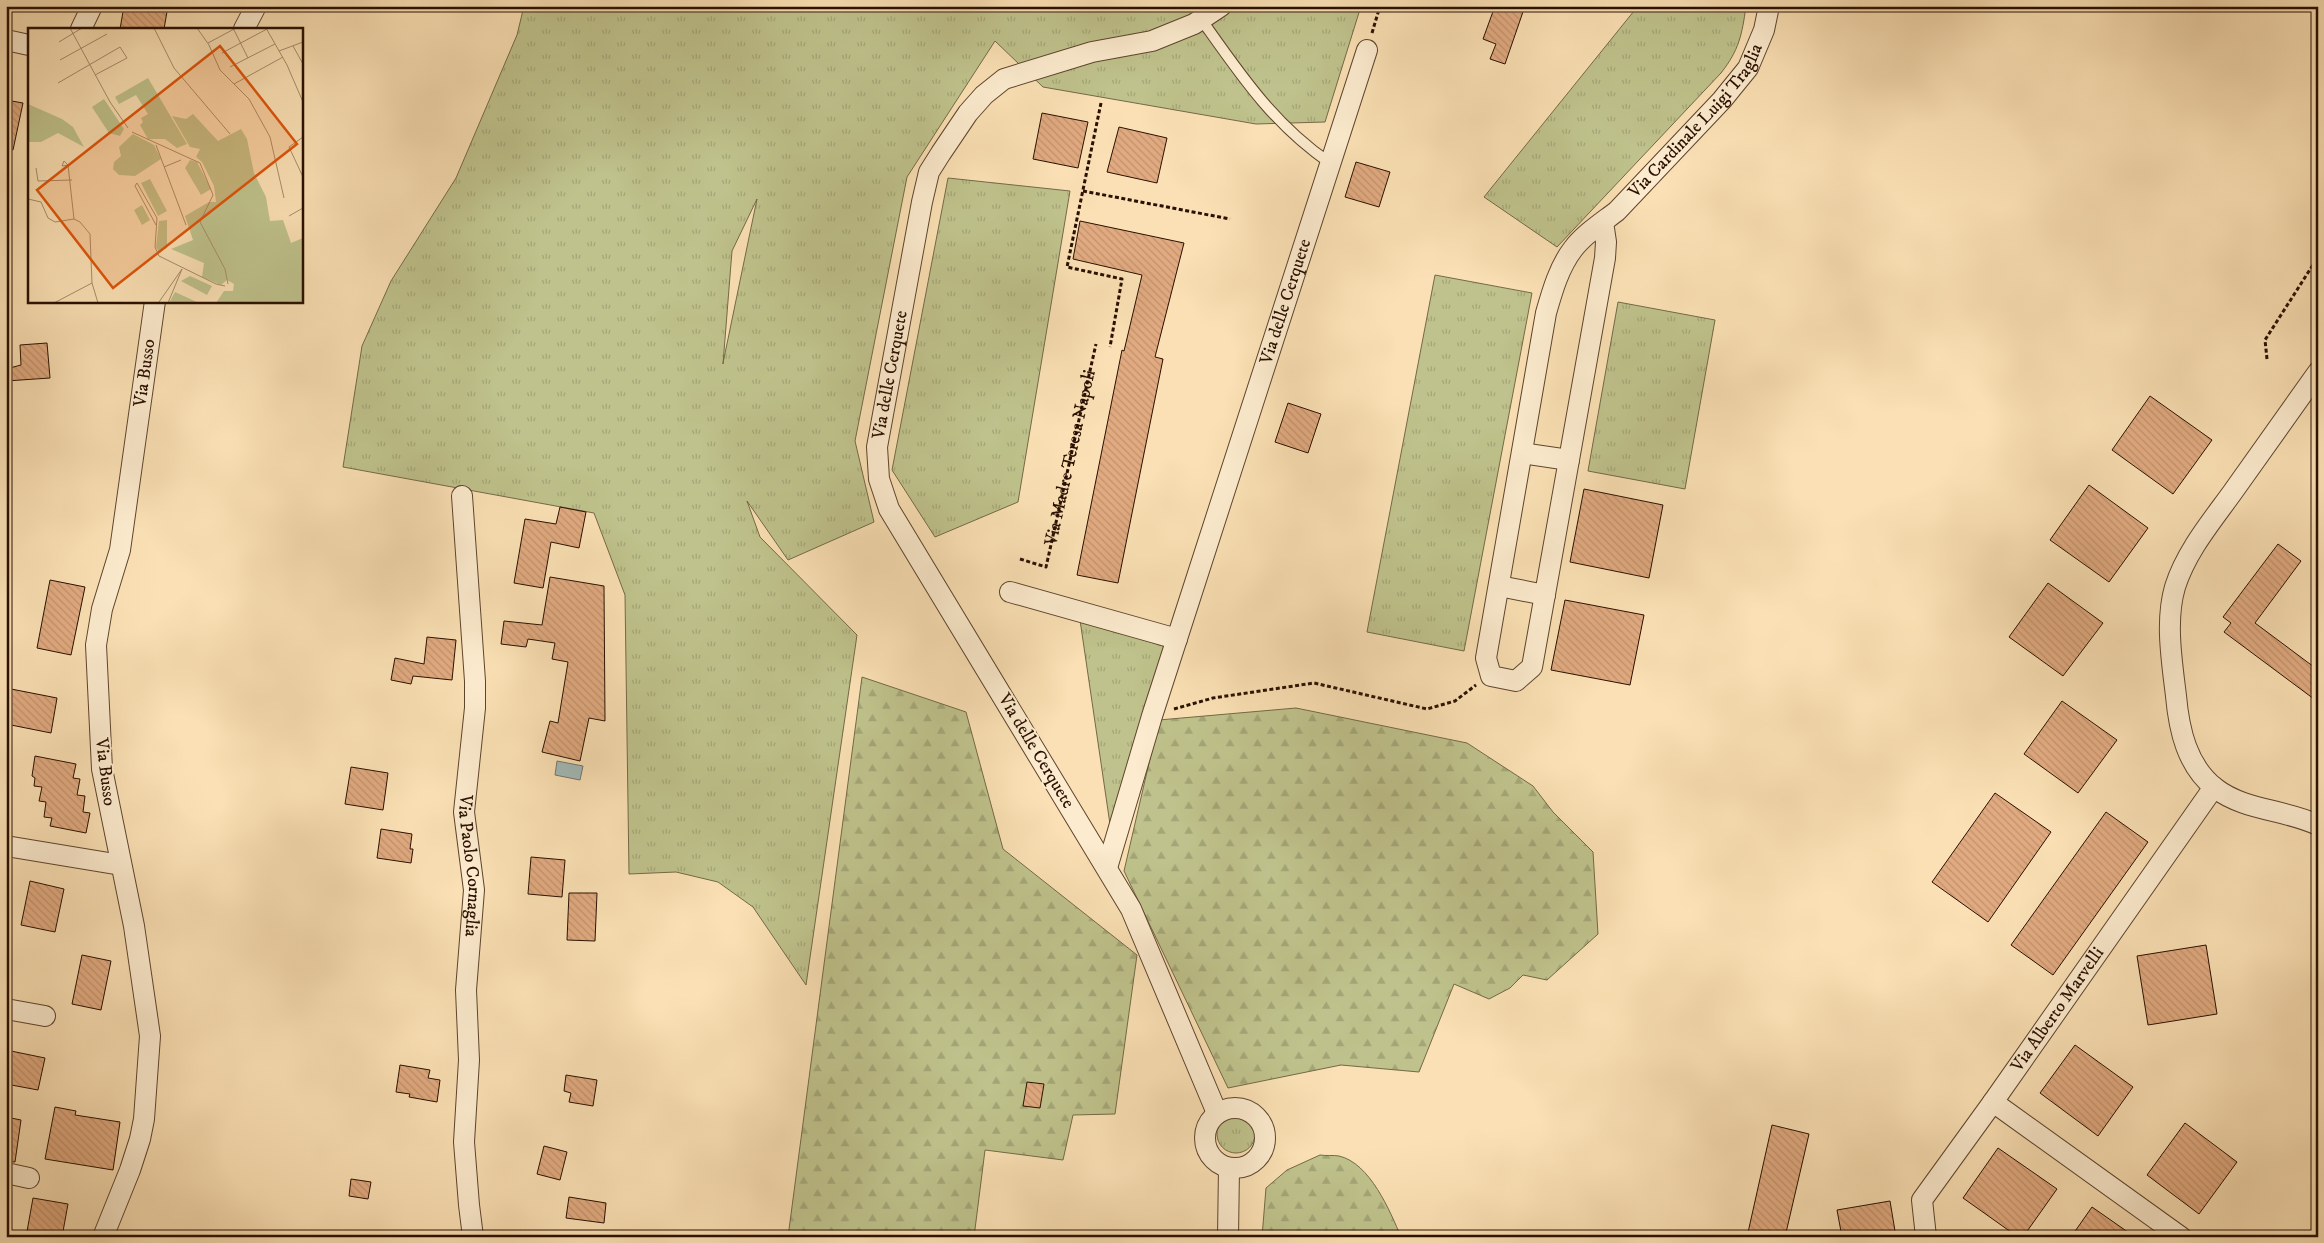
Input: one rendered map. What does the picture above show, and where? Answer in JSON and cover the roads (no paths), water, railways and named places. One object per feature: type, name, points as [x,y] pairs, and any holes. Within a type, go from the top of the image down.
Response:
[{"type":"street","points":[[81,28],[92,6]]},
{"type":"street","points":[[245,28],[256,6]]},
{"type":"street","name":"Via delle Cerquete","points":[[1217,1113],[1131,909],[889,509],[879,479],[877,447],[910,260],[929,172],[968,113],[984,95],[1004,79],[1092,52],[1152,40],[1201,19],[1221,6]]},
{"type":"street","name":"Via Cardinale Luigi Traglia","points":[[1545,595],[1532,667],[1516,681],[1492,676],[1486,658],[1546,313],[1556,281],[1573,249],[1617,211],[1722,100],[1748,68],[1764,30],[1769,6]]},
{"type":"street","points":[[6,40],[28,45]]},
{"type":"street","name":"Via delle Cerquete","points":[[1107,868],[1152,716],[1367,50]]},
{"type":"street","points":[[1499,586],[1545,595],[1605,258],[1606,242],[1603,222]]},
{"type":"street","name":"Via Busso","points":[[103,1237],[130,1170],[140,1139],[144,1119],[149,1047],[146,1004],[102,769],[96,645],[102,609],[120,550],[155,302]]},
{"type":"street","points":[[2318,372],[2207,527],[2183,568],[2175,588],[2171,610],[2171,640],[2178,723],[2187,750],[2198,769],[2214,787],[2236,802],[2285,813],[2318,825]]},
{"type":"street","points":[[1522,453],[1569,460]]},
{"type":"street","name":"Via Paolo Cornaglia","points":[[462,496],[475,680],[475,708],[464,812],[474,890],[466,990],[469,1060],[464,1142],[469,1205],[474,1237]]},
{"type":"street","points":[[1010,592],[1177,639]]},
{"type":"street","name":"Via Alberto Marvelli","points":[[1926,1237],[1922,1200],[1994,1102],[2214,787]]},
{"type":"street","points":[[6,846],[121,865]]},
{"type":"street","points":[[6,1009],[45,1016]]},
{"type":"street","points":[[1994,1102],[2181,1237]]},
{"type":"street","points":[[1240,1107],[1252,1112],[1260,1120],[1265,1131],[1265,1143],[1256,1159],[1242,1168],[1230,1168],[1218,1164],[1210,1155],[1205,1144],[1205,1132],[1209,1121],[1217,1113],[1228,1108],[1240,1107]]},
{"type":"street","points":[[1228,1237],[1230,1168]]},
{"type":"street","points":[[6,1173],[29,1178]]},
{"type":"lane","points":[[1201,19],[1251,90],[1304,145],[1330,162]]},
{"type":"water","points":[[557,761],[583,766],[580,780],[555,775]]}]
